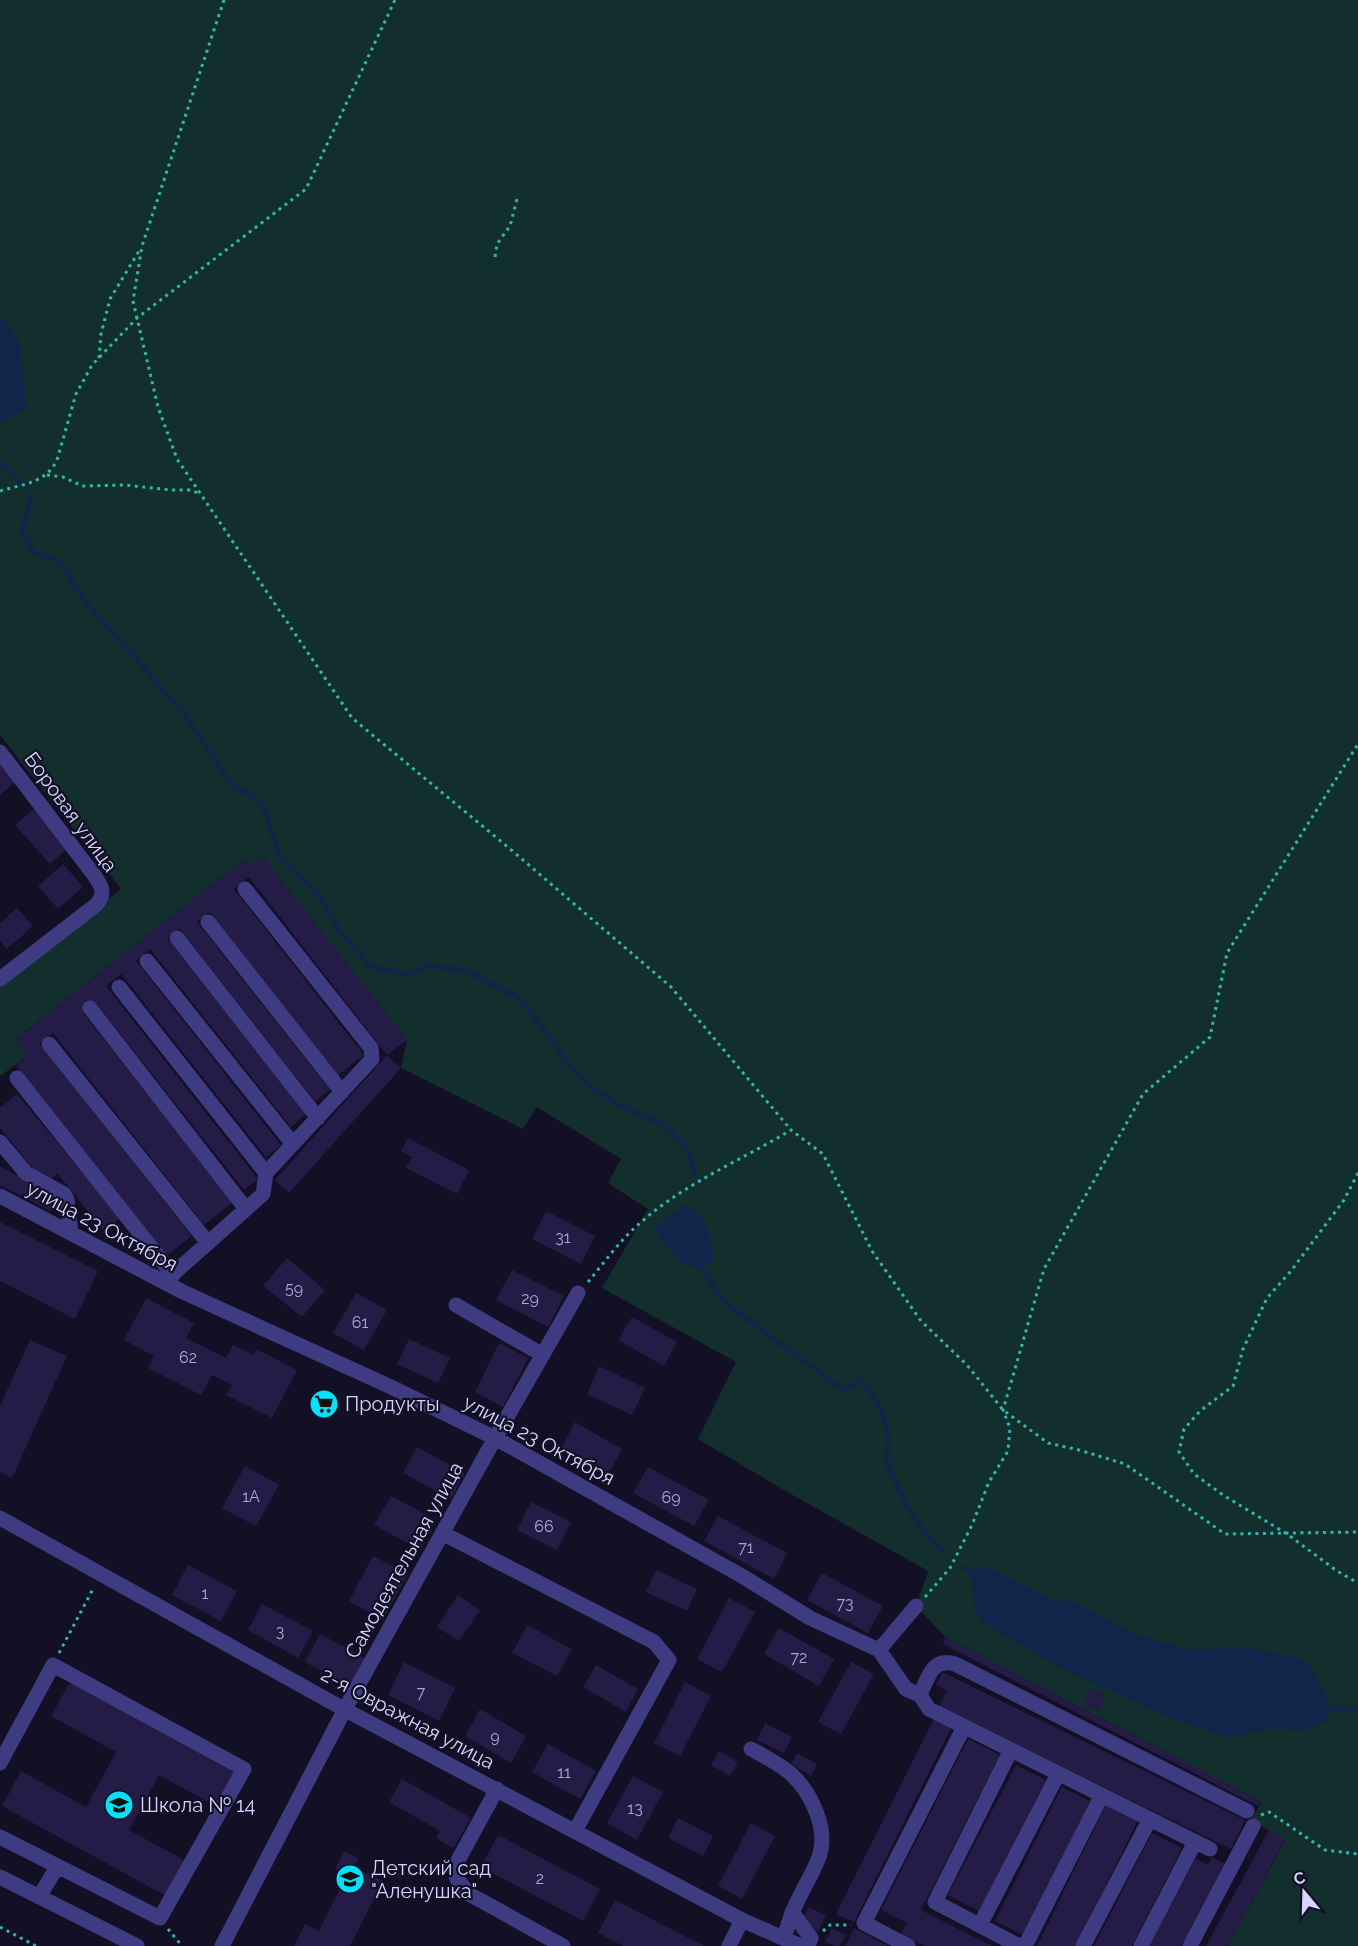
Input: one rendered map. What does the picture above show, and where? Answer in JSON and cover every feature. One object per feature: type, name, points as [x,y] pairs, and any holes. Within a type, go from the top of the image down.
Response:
[{"type":"street","name":"Боровая улица","points":[[0,752],[103,891],[102,899],[96,905],[0,979]]},
{"type":"street","points":[[17,1078],[169,1278],[263,1194],[266,1173],[372,1059],[373,1054],[371,1048],[245,889]]},
{"type":"street","points":[[208,922],[342,1092]]},
{"type":"street","points":[[177,938],[318,1118]]},
{"type":"street","points":[[147,961],[293,1144]]},
{"type":"street","points":[[119,987],[266,1173]]},
{"type":"street","points":[[90,1008],[246,1209]]},
{"type":"street","points":[[49,1044],[208,1244]]},
{"type":"street","points":[[0,1142],[26,1173]]},
{"type":"street","points":[[0,1158],[64,1194],[67,1199],[71,1233]]},
{"type":"street","name":"улица 23 Октября","points":[[0,1196],[71,1233],[169,1278],[495,1438],[742,1576],[810,1618],[879,1650]]},
{"type":"street","name":"Самодеятельная улица","points":[[222,1946],[345,1709],[578,1293]]},
{"type":"street","points":[[456,1305],[543,1355]]},
{"type":"street","name":"2-я Овражная улица","points":[[0,1518],[345,1709],[742,1920],[784,1938],[807,1943]]},
{"type":"street","points":[[442,1533],[654,1642],[669,1660],[575,1831]]},
{"type":"street","points":[[916,1606],[879,1650],[929,1709],[1210,1849]]},
{"type":"street","points":[[913,1692],[938,1664],[946,1661],[955,1664],[1247,1811]]},
{"type":"street","points":[[0,1763],[53,1665],[244,1769],[160,1918],[0,1837]]},
{"type":"street","points":[[908,1946],[864,1923],[964,1726]]},
{"type":"street","points":[[751,1749],[791,1774],[817,1812],[821,1832],[820,1855],[792,1912],[784,1938]]},
{"type":"street","points":[[1011,1750],[935,1902],[1019,1946]]},
{"type":"street","points":[[980,1925],[1058,1774]]},
{"type":"street","points":[[497,1789],[456,1864],[457,1879],[469,1894],[563,1946]]},
{"type":"street","points":[[1025,1946],[1102,1795]]},
{"type":"street","points":[[1083,1946],[1150,1819]]},
{"type":"street","points":[[1190,1946],[1253,1826]]},
{"type":"street","points":[[1141,1946],[1195,1842]]},
{"type":"street","points":[[39,1897],[57,1867]]},
{"type":"street","points":[[0,1877],[132,1945]]},
{"type":"street","points":[[792,1912],[807,1943]]},
{"type":"street","points":[[729,1946],[742,1920]]},
{"type":"path","points":[[224,0],[142,246],[133,301],[158,407],[177,459],[352,718],[509,848],[671,987],[791,1130],[823,1154],[872,1251],[921,1321],[967,1365],[1003,1410],[1048,1443],[1125,1464],[1225,1534],[1358,1532]]},
{"type":"path","points":[[0,491],[35,481],[47,475],[57,460],[76,394],[92,365],[137,318],[306,189],[395,0]]},
{"type":"path","points":[[495,257],[497,244],[510,226],[517,199]]},
{"type":"path","points":[[99,358],[101,334],[110,299],[142,246]]},
{"type":"path","points":[[47,475],[63,477],[82,486],[125,485],[171,490],[190,489],[201,494]]},
{"type":"path","points":[[916,1606],[950,1568],[972,1525],[989,1482],[1008,1451],[1010,1428],[1003,1410],[1044,1269],[1143,1094],[1210,1037],[1227,952],[1358,744]]},
{"type":"path","points":[[578,1293],[638,1224],[687,1188],[791,1130]]},
{"type":"path","points":[[1358,1173],[1344,1200],[1291,1271],[1267,1298],[1243,1349],[1233,1386],[1200,1412],[1184,1429],[1179,1452],[1194,1474],[1358,1583]]},
{"type":"path","points":[[53,1665],[101,1574]]},
{"type":"path","points":[[1269,1812],[1325,1850],[1358,1854]]},
{"type":"path","points":[[160,1918],[182,1946]]},
{"type":"path","points":[[807,1943],[830,1925],[852,1926],[864,1923]]},
{"type":"path","points":[[0,1927],[36,1946]]},
{"type":"green space","points":[[0,0],[1358,0],[1358,1946],[1228,1946],[1285,1840],[1251,1820],[1262,1802],[945,1637],[916,1606],[928,1571],[698,1439],[736,1362],[602,1288],[648,1209],[608,1183],[621,1159],[537,1107],[523,1129],[401,1068],[407,1040],[262,857],[251,866],[246,859],[237,867],[235,866],[16,1039],[28,1056],[0,1076],[0,984],[121,889],[0,735]]},
{"type":"water","points":[[0,315],[20,342],[26,409],[0,424]]},
{"type":"water","points":[[686,1204],[703,1222],[712,1244],[713,1261],[701,1268],[682,1263],[665,1245],[654,1228]]},
{"type":"water","points":[[985,1565],[1053,1600],[1072,1601],[1131,1633],[1191,1650],[1247,1647],[1306,1661],[1326,1695],[1328,1720],[1304,1731],[1275,1728],[1229,1737],[1176,1720],[1061,1668],[982,1622],[973,1606],[973,1590],[968,1571]]},
{"type":"building","points":[[0,761],[17,780],[0,795]]},
{"type":"building","points":[[34,809],[68,848],[50,864],[15,825]]},
{"type":"building","points":[[262,857],[407,1040],[387,1055],[249,877],[234,889],[364,1055],[338,1075],[209,912],[197,922],[330,1090],[315,1101],[179,928],[167,938],[306,1114],[291,1127],[150,949],[136,961],[281,1145],[266,1157],[121,974],[106,986],[258,1179],[244,1190],[96,1003],[83,1013],[233,1202],[204,1225],[53,1033],[39,1043],[192,1236],[166,1256],[16,1066],[28,1056],[15,1040],[236,865],[237,867],[246,859],[251,866]]},
{"type":"building","points":[[63,864],[83,887],[58,909],[38,886]]},
{"type":"building","points":[[17,908],[33,926],[7,949],[0,941],[0,923]]},
{"type":"building","points":[[387,1055],[401,1068],[289,1193],[275,1180]]},
{"type":"building","points":[[17,1094],[120,1218],[104,1231],[57,1173],[51,1179],[34,1170],[0,1128],[0,1108]]},
{"type":"building","points":[[408,1138],[469,1170],[457,1194],[406,1168],[412,1157],[401,1151]]},
{"type":"building","points":[[0,1166],[58,1197],[51,1211],[0,1185]]},
{"type":"building","points":[[546,1211],[595,1236],[581,1264],[532,1239]]},
{"type":"building","points":[[0,1222],[98,1271],[75,1319],[0,1281]]},
{"type":"building","points":[[287,1258],[325,1290],[302,1317],[263,1286]]},
{"type":"building","points":[[512,1270],[564,1296],[548,1327],[496,1300]]},
{"type":"building","points":[[356,1293],[387,1310],[364,1350],[333,1333]]},
{"type":"building","points":[[146,1298],[194,1323],[186,1338],[226,1358],[233,1345],[253,1355],[256,1349],[297,1370],[272,1418],[226,1395],[232,1385],[212,1375],[201,1395],[148,1368],[154,1356],[124,1340]]},
{"type":"building","points":[[632,1317],[677,1342],[664,1366],[618,1340]]},
{"type":"building","points":[[409,1339],[450,1358],[438,1383],[397,1364]]},
{"type":"building","points":[[30,1340],[67,1356],[12,1478],[0,1472],[0,1406]]},
{"type":"building","points":[[499,1343],[528,1358],[503,1407],[475,1392]]},
{"type":"building","points":[[599,1366],[645,1388],[632,1415],[587,1394]]},
{"type":"building","name":"Продукты","points":[[324,1394],[333,1399],[325,1415],[315,1409]]},
{"type":"building","points":[[575,1422],[622,1449],[607,1476],[560,1450]]},
{"type":"building","points":[[417,1447],[465,1473],[451,1499],[403,1473]]},
{"type":"building","points":[[245,1466],[279,1485],[256,1526],[222,1508]]},
{"type":"building","points":[[648,1467],[709,1500],[694,1526],[633,1493]]},
{"type":"building","points":[[391,1496],[436,1520],[420,1550],[374,1525]]},
{"type":"building","points":[[531,1502],[571,1522],[557,1550],[517,1530]]},
{"type":"building","points":[[718,1516],[787,1553],[774,1579],[704,1541]]},
{"type":"building","points":[[373,1556],[408,1574],[383,1620],[349,1601]]},
{"type":"building","points":[[188,1565],[237,1591],[221,1621],[172,1595]]},
{"type":"building","points":[[656,1570],[697,1589],[687,1611],[646,1592]]},
{"type":"building","points":[[822,1573],[883,1606],[868,1633],[807,1600]]},
{"type":"building","points":[[458,1595],[480,1610],[459,1641],[437,1627]]},
{"type":"building","points":[[729,1598],[755,1612],[722,1672],[697,1659]]},
{"type":"building","points":[[262,1604],[313,1631],[298,1658],[248,1630]]},
{"type":"building","points":[[527,1625],[572,1649],[557,1676],[512,1653]]},
{"type":"building","points":[[779,1628],[834,1659],[819,1686],[764,1654]]},
{"type":"building","points":[[320,1634],[365,1658],[350,1686],[305,1662]]},
{"type":"building","points":[[945,1637],[1262,1802],[1258,1806],[943,1644]]},
{"type":"building","points":[[404,1662],[455,1688],[439,1721],[388,1695]]},
{"type":"building","points":[[851,1662],[874,1674],[841,1734],[818,1722]]},
{"type":"building","points":[[596,1665],[638,1689],[626,1712],[583,1687]]},
{"type":"building","points":[[942,1672],[1245,1820],[1231,1849],[939,1707],[947,1691],[936,1685]]},
{"type":"building","points":[[70,1682],[235,1773],[216,1806],[159,1775],[129,1830],[186,1861],[166,1896],[2,1806],[21,1771],[86,1807],[116,1752],[51,1716]]},
{"type":"building","points":[[685,1682],[711,1696],[680,1756],[654,1743]]},
{"type":"building","points":[[1091,1688],[1106,1696],[1099,1711],[1084,1704]]},
{"type":"building","points":[[480,1709],[526,1736],[511,1763],[465,1736]]},
{"type":"building","points":[[934,1719],[951,1728],[854,1922],[836,1914]]},
{"type":"building","points":[[765,1723],[792,1737],[784,1753],[757,1740]]},
{"type":"building","points":[[968,1739],[1000,1755],[921,1910],[992,1946],[924,1946],[901,1934],[907,1923],[881,1910]]},
{"type":"building","points":[[548,1744],[596,1771],[580,1799],[532,1772]]},
{"type":"building","points":[[719,1751],[738,1762],[730,1776],[711,1765]]},
{"type":"building","points":[[797,1753],[817,1764],[811,1776],[791,1764]]},
{"type":"building","points":[[1016,1765],[1046,1780],[979,1911],[948,1895]]},
{"type":"building","points":[[633,1776],[663,1792],[637,1840],[607,1823]]},
{"type":"building","points":[[402,1779],[471,1818],[454,1847],[436,1838],[440,1831],[389,1802]]},
{"type":"building","points":[[1062,1787],[1090,1801],[1023,1935],[995,1921]]},
{"type":"building","points":[[1106,1805],[1138,1820],[1076,1946],[1037,1946]]},
{"type":"building","points":[[678,1818],[713,1836],[703,1856],[668,1838]]},
{"type":"building","points":[[751,1823],[775,1836],[742,1899],[718,1886]]},
{"type":"building","points":[[1269,1830],[1285,1839],[1228,1946],[1206,1946]]},
{"type":"building","points":[[1152,1833],[1182,1848],[1132,1946],[1094,1946]]},
{"type":"building","points":[[498,1835],[600,1889],[583,1921],[481,1867]]},
{"type":"building","points":[[344,1851],[359,1858],[354,1867],[383,1881],[350,1946],[294,1946],[305,1924],[319,1931],[347,1875],[335,1869]]},
{"type":"building","points":[[1212,1857],[1225,1864],[1181,1946],[1149,1946],[1196,1858],[1208,1865]]},
{"type":"building","points":[[615,1900],[704,1946],[623,1946],[598,1933]]},
{"type":"building","points":[[809,1907],[826,1916],[818,1931],[801,1922]]},
{"type":"building","points":[[832,1928],[846,1935],[840,1946],[825,1942]]},
{"type":"building","points":[[854,1928],[888,1946],[845,1946]]},
{"type":"waterway","points":[[0,462],[20,482]]},
{"type":"waterway","points":[[32,495],[22,532],[34,553],[59,561],[85,601],[185,715],[231,783],[262,804],[281,860],[321,899],[341,933],[371,967],[408,974],[429,966],[465,970],[517,997],[549,1035],[565,1060],[593,1088],[619,1105],[662,1124],[684,1145],[692,1161],[694,1174]]},
{"type":"waterway","points":[[701,1268],[724,1301],[844,1390],[861,1379],[881,1409],[888,1432],[887,1464],[909,1511],[936,1546],[944,1552]]},
{"type":"waterway","points":[[963,1567],[968,1571]]},
{"type":"waterway","points":[[1327,1709],[1358,1709]]},
{"type":"place","name":"Продукты","points":[[324,1404]]},
{"type":"place","name":"Школа № 14","points":[[119,1805]]},
{"type":"place","name":"Детский сад \"Аленушка\"","points":[[350,1879]]}]
